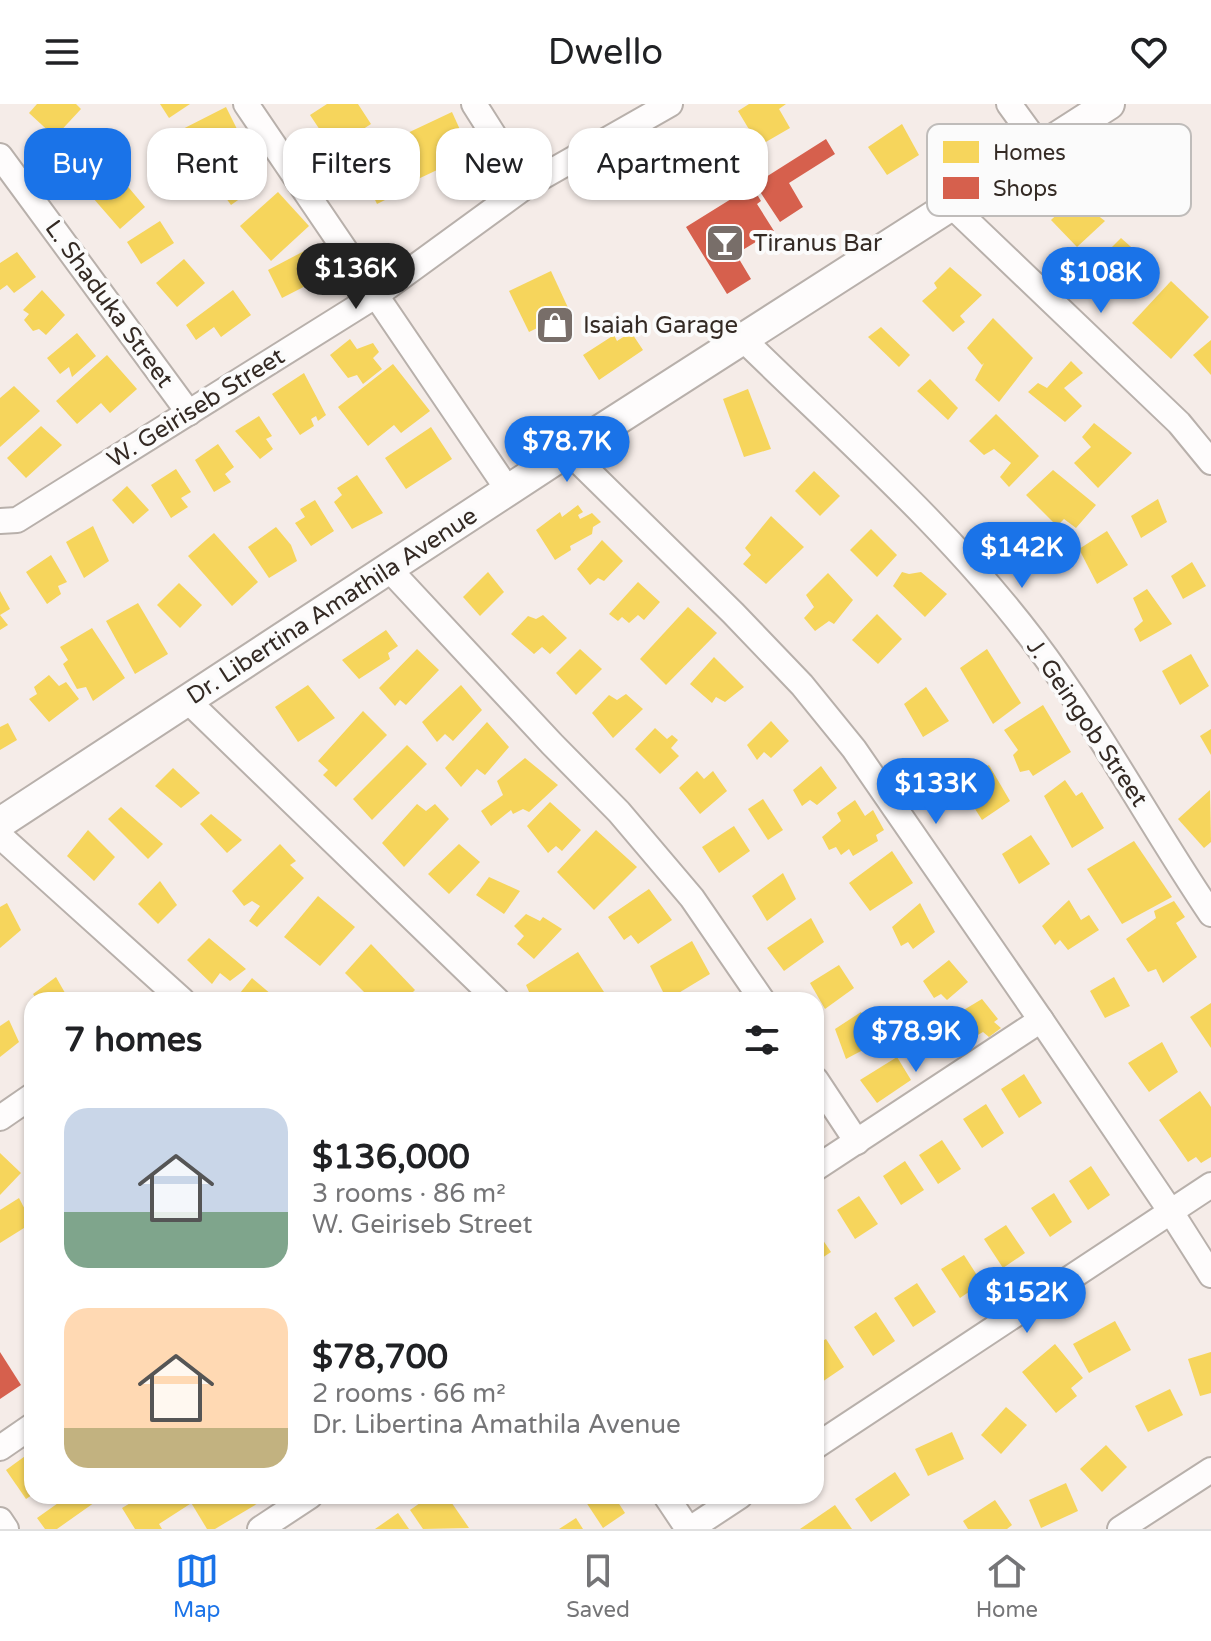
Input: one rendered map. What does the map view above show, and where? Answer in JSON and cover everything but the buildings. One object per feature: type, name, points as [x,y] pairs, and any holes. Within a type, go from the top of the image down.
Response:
[{"type":"street","points":[[246,104],[508,490]]},
{"type":"street","points":[[474,104],[489,128]]},
{"type":"street","name":"W. Geiriseb Street","points":[[552,171],[670,104]]},
{"type":"street","points":[[1009,104],[1024,124]]},
{"type":"street","name":"Dr. Libertina Amathila Avenue","points":[[1078,124],[1109,104]]},
{"type":"street","name":"L. Shaduka Street","points":[[0,156],[189,413]]},
{"type":"street","name":"W. Geiriseb Street","points":[[0,521],[17,520],[375,296],[507,200]]},
{"type":"street","name":"Dr. Libertina Amathila Avenue","points":[[0,823],[568,451],[936,216]]},
{"type":"street","points":[[962,216],[1179,423],[1211,462]]},
{"type":"street","name":"J. Geingob Street","points":[[743,339],[955,547],[1033,640],[1114,760],[1211,914]]},
{"type":"street","points":[[568,451],[733,613],[802,685],[854,749],[1041,1020],[1211,1275]]},
{"type":"street","points":[[389,569],[619,812],[692,898],[757,992]]},
{"type":"street","points":[[188,701],[489,992]]},
{"type":"street","points":[[0,836],[170,992]]},
{"type":"street","points":[[824,1163],[1041,1020]]},
{"type":"street","points":[[824,1092],[857,1142]]},
{"type":"street","points":[[0,1118],[24,1102]]},
{"type":"street","points":[[824,1441],[1211,1185]]},
{"type":"street","points":[[0,1448],[24,1432]]},
{"type":"street","points":[[1120,1529],[1211,1470]]},
{"type":"street","points":[[260,1529],[298,1504]]},
{"type":"street","points":[[672,1504],[689,1529],[728,1504]]},
{"type":"street","points":[[0,1520],[6,1529]]},
{"type":"place","name":"Tiranus Bar","points":[[725,243]]},
{"type":"place","name":"Isaiah Garage","points":[[555,325]]}]
